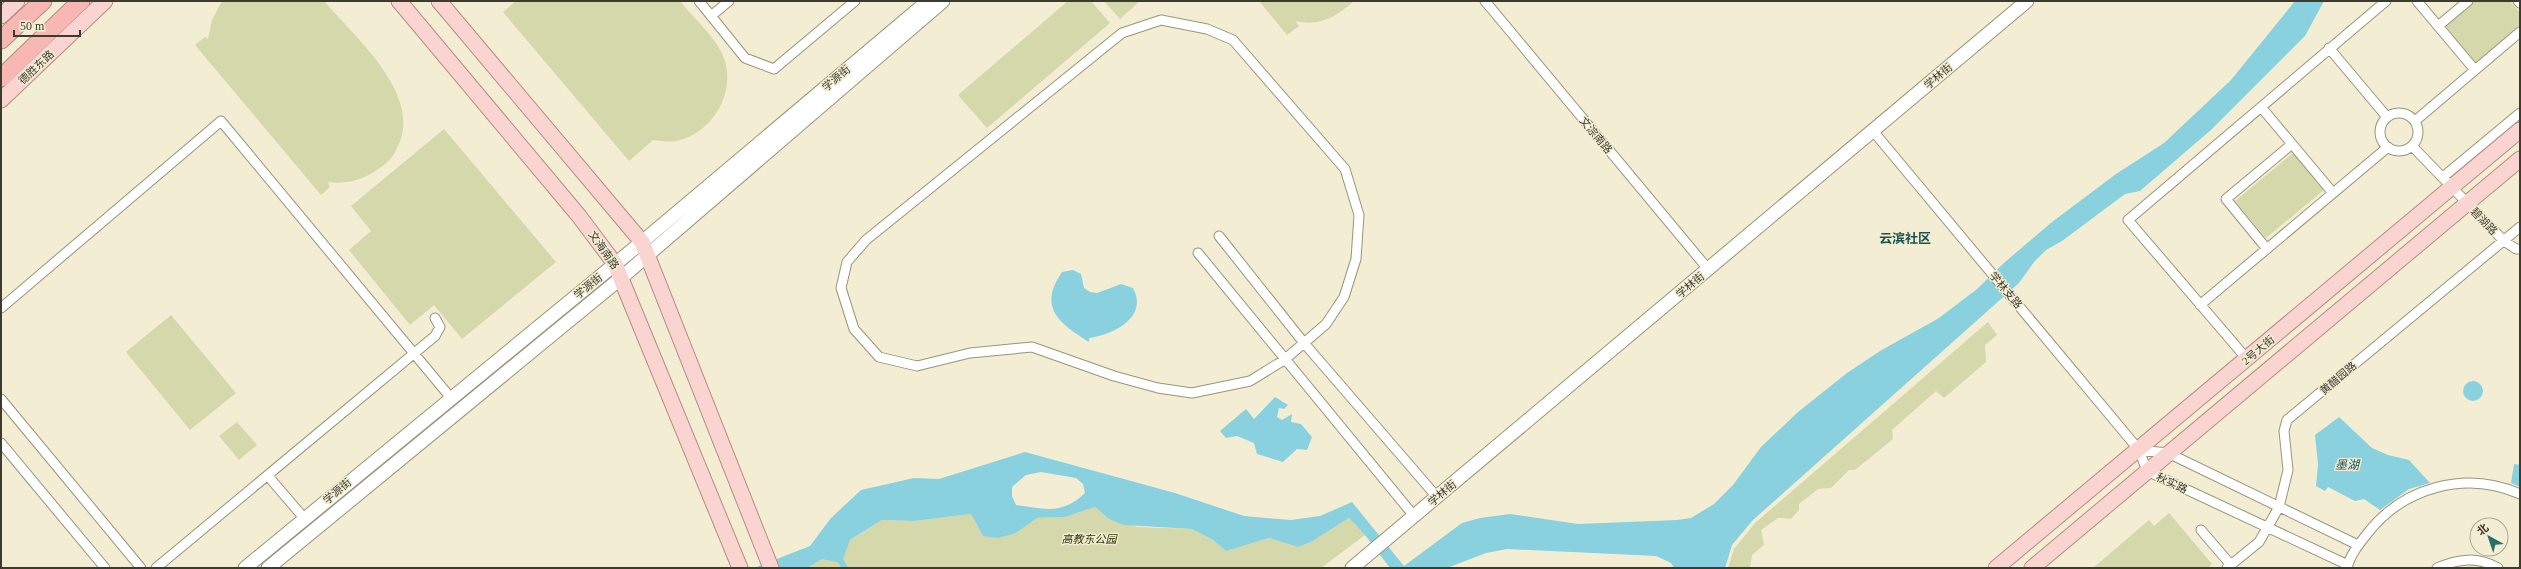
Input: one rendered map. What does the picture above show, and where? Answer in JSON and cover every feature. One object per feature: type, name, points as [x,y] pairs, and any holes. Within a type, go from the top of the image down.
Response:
[{"type":"highway","points":[[1,40],[43,1]]},
{"type":"highway","points":[[1,78],[81,1]]},
{"type":"main road","points":[[1,16],[17,1]]},
{"type":"main road","name":"德胜东路","points":[[1,100],[105,1]]},
{"type":"main road","name":"文海南路","points":[[399,1],[579,216],[615,264],[740,568]]},
{"type":"main road","points":[[439,1],[645,248],[770,564]]},
{"type":"main road","name":"学源街","points":[[245,568],[615,264],[645,248],[928,1]]},
{"type":"main road","points":[[268,568],[621,278],[645,248],[942,1]]},
{"type":"main road","name":"学林街","points":[[1352,568],[2027,1]]},
{"type":"main road","name":"2号大街","points":[[1996,568],[2247,359],[2448,182],[2520,130]]},
{"type":"main road","name":"2号大街","points":[[2032,568],[2520,159]]},
{"type":"street","points":[[699,1],[745,58],[774,69],[855,1]]},
{"type":"street","points":[[711,16],[729,1]]},
{"type":"street","name":"文淙南路","points":[[1485,1],[1708,269]]},
{"type":"street","points":[[2247,359],[2128,220],[2386,1]]},
{"type":"street","points":[[2417,1],[2475,70]]},
{"type":"street","points":[[2438,26],[2468,1]]},
{"type":"street","points":[[1161,20],[1207,29],[1233,40],[1345,169],[1359,215],[1356,259],[1344,297],[1326,324],[1284,360],[1250,381],[1192,393],[1158,388],[1114,376],[1032,347],[970,353],[917,366],[879,356],[854,329],[841,288],[847,262],[866,240],[1122,33],[1161,20]]},
{"type":"street","points":[[2415,121],[2520,32]]},
{"type":"street","points":[[2329,48],[2388,117]]},
{"type":"street","points":[[2261,107],[2333,193]]},
{"type":"street","points":[[2402,113],[2415,121],[2418,136],[2412,146],[2400,151],[2388,147],[2384,142],[2380,131],[2388,117],[2402,113]]},
{"type":"street","points":[[2448,182],[2520,113]]},
{"type":"street","points":[[1,308],[221,121],[451,398]]},
{"type":"street","name":"学林支路","points":[[1873,130],[2139,450]]},
{"type":"street","points":[[2267,249],[2226,199],[2292,144]]},
{"type":"street","name":"碧湖路","points":[[2412,146],[2504,241],[2516,249],[2520,249]]},
{"type":"street","points":[[2200,305],[2388,147]]},
{"type":"street","name":"黄醋园路","points":[[2229,566],[2259,542],[2279,507],[2288,470],[2284,431],[2287,420],[2520,227]]},
{"type":"street","points":[[1218,236],[1304,343],[1437,497]]},
{"type":"street","points":[[1198,253],[1284,360],[1414,516]]},
{"type":"street","points":[[156,568],[435,336],[440,327],[435,318]]},
{"type":"street","points":[[1,399],[141,568]]},
{"type":"street","points":[[1,443],[105,568]]},
{"type":"street","points":[[2139,450],[2168,453],[2358,545]]},
{"type":"street","name":"秋实路","points":[[2139,450],[2147,471],[2268,527],[2348,567]]},
{"type":"street","points":[[268,476],[304,518]]},
{"type":"street","points":[[2348,567],[2358,545],[2384,515],[2398,504],[2424,490],[2451,483],[2480,483],[2508,488],[2520,494]]},
{"type":"street","points":[[2201,530],[2229,566]]},
{"type":"street","points":[[2436,568],[2454,561],[2472,559],[2490,563],[2498,568]]},
{"type":"green space","points":[[222,1],[324,1],[368,49],[394,87],[401,107],[403,127],[398,146],[390,160],[373,173],[359,179],[336,183],[328,182],[330,187],[321,195],[195,45],[205,37],[208,39],[212,20]]},
{"type":"green space","points":[[516,1],[680,1],[707,31],[723,56],[726,65],[727,77],[723,101],[710,121],[691,136],[680,140],[666,142],[653,140],[629,161],[503,12]]},
{"type":"green space","points":[[1068,1],[1091,1],[1110,23],[987,128],[958,95]]},
{"type":"green space","points":[[1104,1],[1140,1],[1120,19]]},
{"type":"green space","points":[[1259,1],[1354,1],[1335,16],[1328,19],[1313,23],[1296,21],[1299,26],[1287,35]]},
{"type":"green space","points":[[2473,1],[2510,1],[2520,13],[2520,29],[2477,65],[2444,24]]},
{"type":"green space","points":[[444,129],[556,262],[462,339],[434,305],[410,325],[349,250],[371,231],[351,206]]},
{"type":"green space","points":[[2293,153],[2324,190],[2266,238],[2235,201]]},
{"type":"green space","points":[[171,315],[236,393],[190,430],[126,352]]},
{"type":"green space","points":[[1988,322],[1997,335],[1985,345],[1986,362],[1944,398],[1936,391],[1892,430],[1893,439],[1855,470],[1849,470],[1831,488],[1818,489],[1799,504],[1799,510],[1791,519],[1778,518],[1761,530],[1764,545],[1752,555],[1750,568],[1728,568],[1734,549],[1755,523]]},
{"type":"green space","points":[[237,422],[257,445],[239,460],[219,436]]},
{"type":"green space","name":"高教东公园","points":[[1095,507],[1109,519],[1138,527],[1192,529],[1213,540],[1226,551],[1269,538],[1298,547],[1311,542],[1349,518],[1365,535],[1321,568],[807,568],[882,520],[914,521],[971,514],[983,536],[1016,533],[1037,518],[1065,517]]},
{"type":"green space","points":[[2169,513],[2212,564],[2208,568],[2093,568],[2149,520],[2154,526]]},
{"type":"water","points":[[2295,1],[2324,1],[2305,36],[2212,129],[2140,191],[2125,194],[2062,241],[2046,250],[2034,262],[2019,283],[1753,520],[1732,545],[1725,568],[1674,568],[1671,563],[1656,556],[1507,549],[1486,553],[1447,568],[1390,568],[1365,535],[1349,518],[1311,542],[1298,547],[1269,538],[1226,551],[1213,540],[1192,529],[1124,525],[1109,519],[1095,507],[1065,517],[1037,518],[1016,533],[998,538],[983,536],[971,514],[914,521],[882,520],[850,540],[843,559],[848,568],[842,568],[837,562],[822,559],[807,568],[754,568],[810,546],[831,518],[861,490],[914,478],[939,479],[1025,452],[1175,493],[1244,516],[1291,520],[1320,516],[1352,502],[1404,566],[1462,523],[1480,518],[1510,514],[1578,524],[1677,520],[1691,518],[1714,504],[1733,485],[1761,447],[1798,412],[1847,373],[1880,351],[1939,318],[1977,289],[2005,262],[2052,222],[2116,174],[2164,143],[2231,80]],"holes":[[[1041,472],[1076,478],[1083,484],[1085,493],[1077,500],[1061,508],[1045,509],[1016,505],[1012,496],[1012,487],[1026,475]]]},
{"type":"water","points":[[1073,270],[1081,274],[1084,288],[1090,292],[1097,293],[1121,284],[1133,288],[1137,298],[1136,308],[1126,323],[1118,329],[1089,338],[1089,342],[1068,328],[1061,321],[1055,313],[1052,305],[1052,295],[1055,284],[1062,272]]},
{"type":"water","points":[[2473,381],[2480,384],[2483,391],[2480,398],[2473,401],[2466,398],[2463,391],[2466,384]]},
{"type":"water","points":[[1275,397],[1288,405],[1284,409],[1279,408],[1277,417],[1282,420],[1292,414],[1291,422],[1301,424],[1312,437],[1307,450],[1297,449],[1283,462],[1257,454],[1254,443],[1237,436],[1226,438],[1220,431],[1246,409],[1254,419]]},
{"type":"water","name":"墨湖","points":[[2339,417],[2372,448],[2388,455],[2409,460],[2430,483],[2409,489],[2380,510],[2364,499],[2355,501],[2328,487],[2325,491],[2316,486],[2318,464],[2315,435]]},
{"type":"water","points":[[2514,464],[2520,465],[2520,487],[2511,483]]},
{"type":"district","name":"云滨社区","points":[[1905,238]]}]
